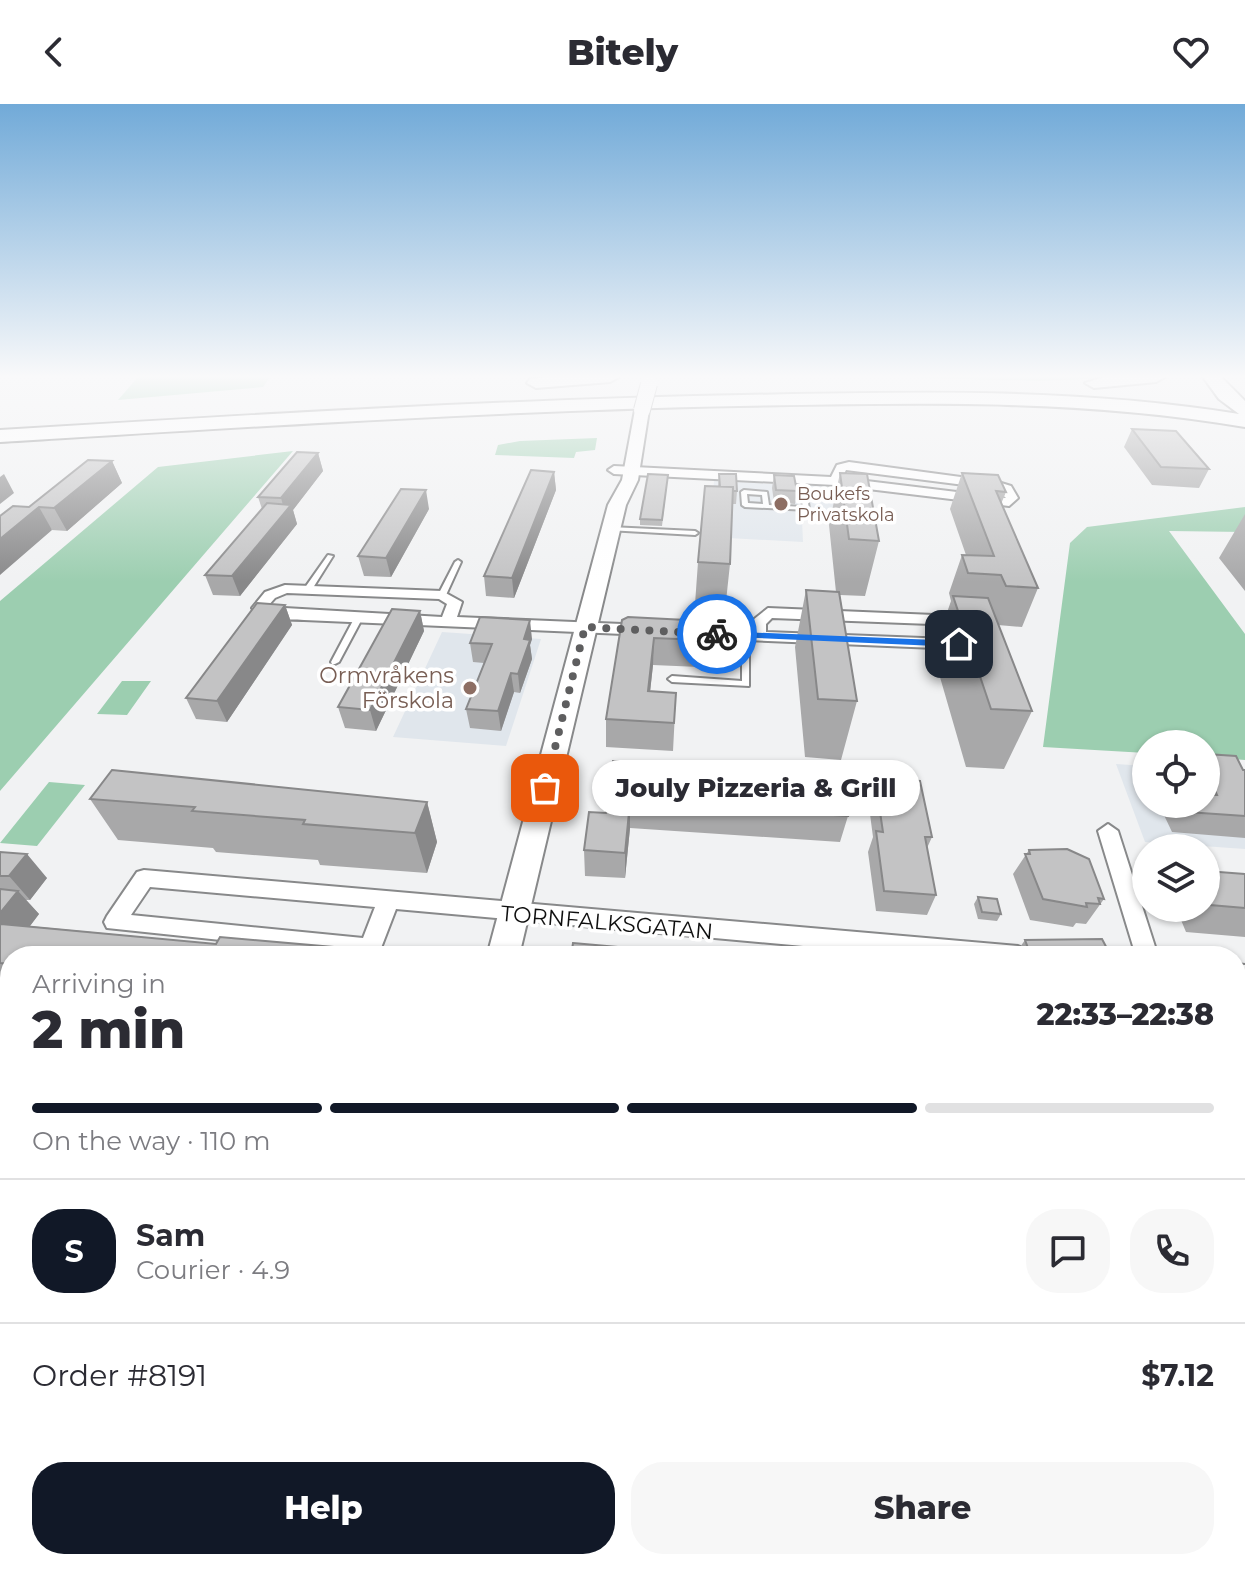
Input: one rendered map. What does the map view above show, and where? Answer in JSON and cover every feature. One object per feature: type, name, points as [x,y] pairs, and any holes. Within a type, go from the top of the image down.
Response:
[{"type":"main road","points":[[617,505],[611,479],[624,445]]},
{"type":"main road","points":[[505,946],[610,529],[632,471],[634,445]]},
{"type":"street","points":[[614,470],[835,481],[1009,502],[1012,498],[1007,489],[998,486],[849,466],[841,467],[835,481]]},
{"type":"street","points":[[448,621],[455,602],[442,595],[308,589],[276,591],[259,608],[265,613],[585,627],[642,625],[673,631],[752,636],[959,644],[952,629],[934,620],[768,613],[758,623],[752,636]]},
{"type":"street","points":[[1108,831],[1144,946]]},
{"type":"street","name":"TORNFALKSGATAN","points":[[350,946],[115,922],[144,878],[901,946]]},
{"type":"street","name":"TORNFALKSGATAN","points":[[371,946],[388,901]]},
{"type":"lane","points":[[766,506],[807,509],[802,479]]},
{"type":"lane","points":[[610,529],[695,533]]},
{"type":"lane","points":[[308,589],[330,556]]},
{"type":"lane","points":[[442,595],[458,562]]},
{"type":"lane","points":[[335,662],[359,617]]},
{"type":"lane","points":[[672,679],[746,684],[752,636]]},
{"type":"shaded area","name":"Boukefs Privatskola","points":[[714,481],[848,488],[854,522],[802,520],[803,542],[710,537]]},
{"type":"shaded area","name":"Ormvråkens Förskola","points":[[442,632],[541,639],[506,746],[393,737]]},
{"type":"shaded area","points":[[1116,764],[1132,765],[1132,807]]},
{"type":"shaded area","points":[[1245,773],[1245,849],[1220,847],[1220,834],[1142,834],[1136,818],[1220,818],[1220,793]]},
{"type":"green space","points":[[498,445],[596,445],[595,450],[576,452],[574,458],[495,455]]},
{"type":"green space","points":[[293,451],[0,791],[0,601],[158,467]]},
{"type":"green space","points":[[1245,507],[1245,532],[1169,531],[1245,634],[1245,760],[1220,758],[1220,730],[1132,730],[1132,752],[1043,747],[1070,543],[1087,527]]},
{"type":"green space","points":[[122,681],[151,681],[127,715],[97,714]]},
{"type":"green space","points":[[49,782],[85,785],[37,846],[0,843]]},
{"type":"building","points":[[1145,445],[1189,445],[1209,469],[1161,467]]},
{"type":"building","points":[[297,452],[318,453],[281,498],[258,497]]},
{"type":"building","points":[[88,460],[112,461],[54,508],[39,507],[0,539],[0,516],[13,506],[29,507]]},
{"type":"building","points":[[531,470],[554,472],[512,578],[484,576]]},
{"type":"building","points":[[840,473],[867,474],[879,541],[849,539]]},
{"type":"building","points":[[962,473],[998,475],[1006,492],[996,491],[1038,588],[1006,586],[1001,575],[968,573],[962,555],[994,556]]},
{"type":"building","points":[[648,474],[668,475],[662,520],[640,519]]},
{"type":"building","points":[[719,474],[736,474],[737,491],[733,491],[733,487],[720,487]]},
{"type":"building","points":[[774,475],[794,476],[797,491],[776,490]]},
{"type":"building","points":[[705,486],[733,487],[730,564],[698,562]]},
{"type":"building","points":[[401,489],[426,490],[386,558],[358,556]]},
{"type":"building","points":[[267,503],[291,505],[232,576],[205,575]]},
{"type":"building","points":[[806,590],[839,592],[857,701],[818,699]]},
{"type":"building","points":[[953,596],[988,598],[1032,711],[991,709]]},
{"type":"building","points":[[257,603],[285,605],[217,701],[186,698]]},
{"type":"building","points":[[392,609],[420,611],[370,710],[338,707]]},
{"type":"building","points":[[480,617],[530,620],[524,639],[530,640],[518,674],[511,673],[498,711],[466,709],[492,644],[470,643]]},
{"type":"building","points":[[628,617],[725,622],[725,641],[654,638],[648,691],[676,693],[674,723],[606,719],[622,620]]},
{"type":"building","points":[[1220,755],[1236,756],[1245,770],[1245,816],[1220,814]]},
{"type":"building","points":[[613,761],[842,775],[848,816],[630,802],[625,853],[584,850],[589,812],[606,813]]},
{"type":"building","points":[[112,770],[427,802],[415,833],[192,811],[195,807],[90,799]]},
{"type":"building","points":[[875,778],[920,781],[932,837],[925,837],[936,895],[884,891],[876,831],[883,832]]},
{"type":"building","points":[[1067,849],[1089,859],[1104,899],[1098,898],[1100,904],[1086,903],[1087,907],[1043,899],[1025,854],[1030,854],[1029,850]]},
{"type":"building","points":[[0,852],[27,854],[9,876],[0,876]]},
{"type":"building","points":[[1220,872],[1245,874],[1245,908],[1220,906]]},
{"type":"building","points":[[0,889],[18,891],[0,913]]},
{"type":"building","points":[[978,897],[997,899],[1001,914],[982,912]]},
{"type":"building","points":[[0,925],[216,944],[220,937],[322,946],[0,946]]},
{"type":"building","points":[[1102,939],[1106,946],[1027,946],[1025,940]]},
{"type":"building","points":[[573,943],[607,946],[573,946]]},
{"type":"way so far","points":[[545,788],[585,627],[717,634]]},
{"type":"place","name":"Boukefs Privatskola","points":[[781,504]]},
{"type":"place","name":"Ormvråkens Förskola","points":[[470,688]]},
{"type":"place","name":"Jouly Pizzeria & Grill","points":[[545,788]]},
{"type":"route","points":[[717,634],[917,645],[959,644]]}]
